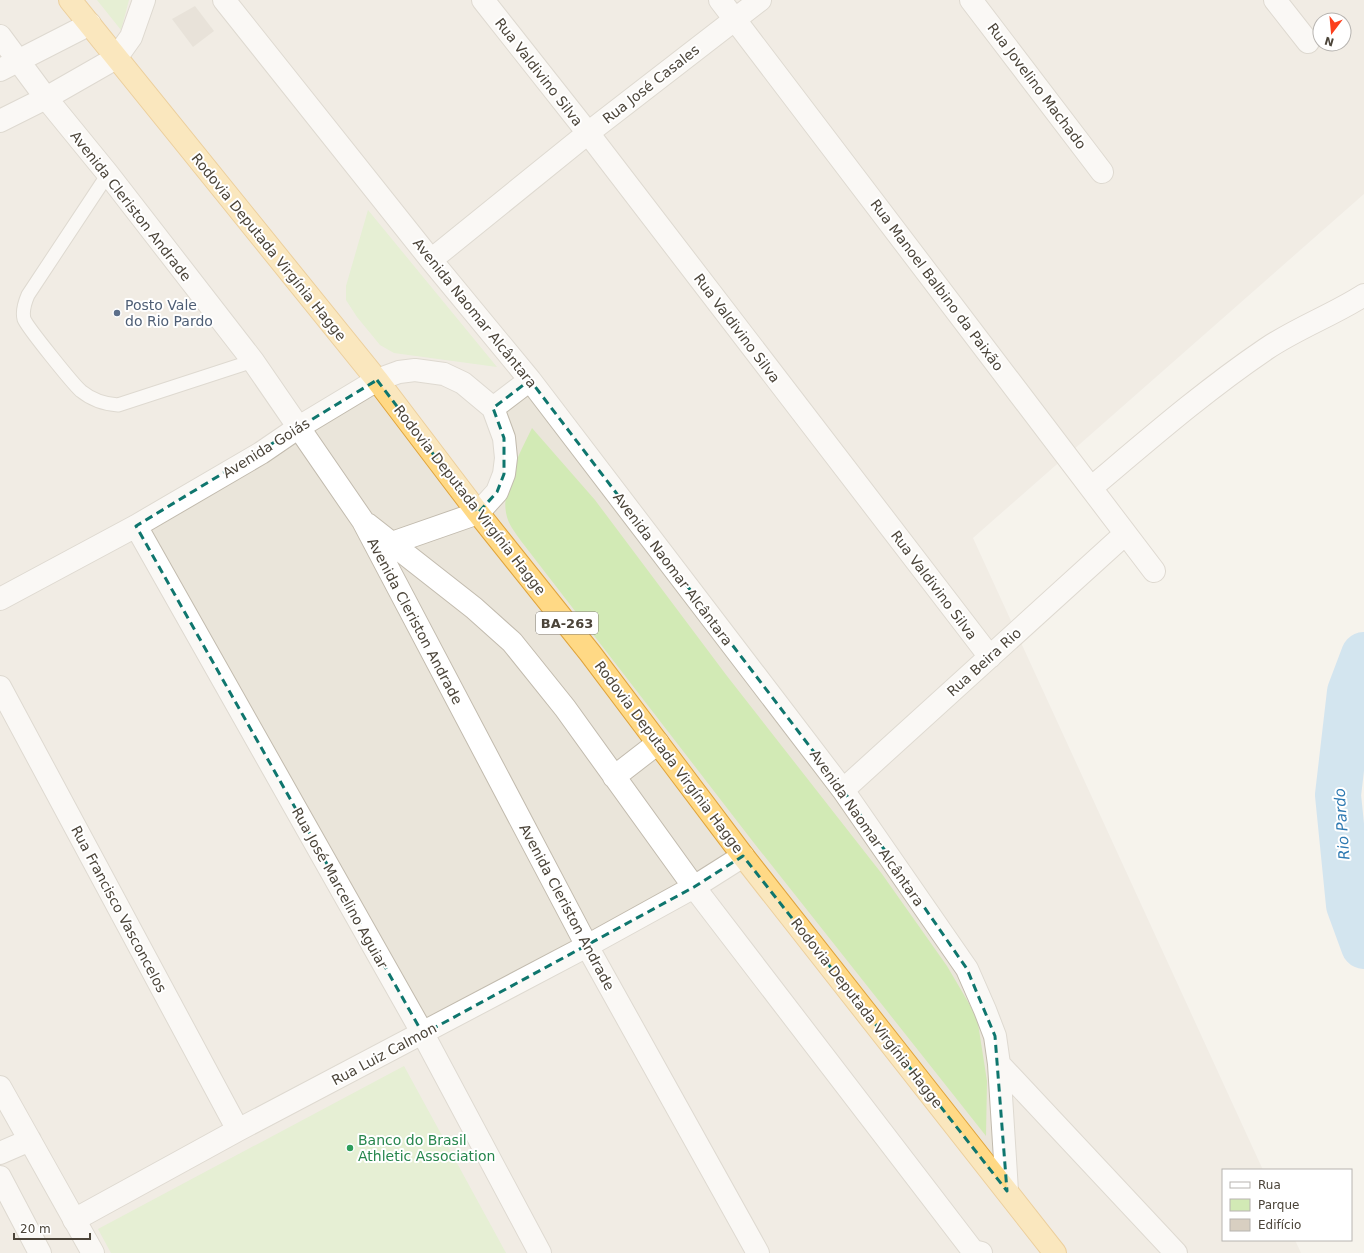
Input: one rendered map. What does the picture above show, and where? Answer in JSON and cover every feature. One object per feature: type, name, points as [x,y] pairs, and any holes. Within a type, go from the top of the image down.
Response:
[{"type":"highway","name":"Rodovia Deputada Virgínia Hagge","points":[[70,0],[376,380],[478,513],[585,647],[743,856],[1055,1253]]},
{"type":"street","points":[[0,121],[46,98],[116,58],[131,37],[144,0]]},
{"type":"street","name":"Avenida Naomar Alcântara","points":[[224,0],[431,260],[530,380],[843,790],[966,969],[986,1010],[995,1036],[999,1064],[1007,1191]]},
{"type":"street","name":"Rua Valdivino Silva","points":[[483,0],[588,133],[990,657]]},
{"type":"street","name":"Rua Manoel Balbino da Paixão","points":[[720,0],[1154,571]]},
{"type":"street","name":"Rua José Casales","points":[[431,260],[588,133],[760,0]]},
{"type":"street","name":"Rua Jovelino Machado","points":[[971,0],[1102,172]]},
{"type":"street","points":[[1275,0],[1308,42]]},
{"type":"street","points":[[9,65],[90,24]]},
{"type":"street","name":"Avenida Cleriston Andrade","points":[[0,36],[9,65],[46,98],[108,174],[253,360],[363,521],[587,946],[758,1253]]},
{"type":"street","points":[[1091,488],[1175,417],[1267,348],[1304,327],[1341,310],[1364,295]]},
{"type":"street","name":"Avenida Goiás","points":[[0,599],[136,526],[261,453],[299,427],[376,380],[399,372],[415,370],[444,374],[462,383],[493,408]]},
{"type":"street","points":[[392,543],[478,513],[497,492],[504,474],[506,458],[504,438],[493,408],[530,380]]},
{"type":"street","points":[[363,521],[474,608],[512,642],[565,708],[694,887],[976,1252]]},
{"type":"street","name":"Rua José Marcelino Aguiar","points":[[136,526],[423,1034],[540,1253]]},
{"type":"street","name":"Rua Beira Rio","points":[[843,790],[1125,534]]},
{"type":"street","name":"Rua Francisco Vasconcelos","points":[[0,687],[238,1130]]},
{"type":"street","points":[[614,776],[658,743]]},
{"type":"street","name":"Rua Luiz Calmon","points":[[74,1220],[238,1130],[423,1034],[587,946],[694,887],[743,856]]},
{"type":"street","points":[[999,1064],[1176,1253]]},
{"type":"street","points":[[0,1087],[93,1253]]},
{"type":"street","points":[[0,1153],[30,1140]]},
{"type":"street","points":[[0,1177],[40,1253]]},
{"type":"lane","points":[[108,174],[28,295],[24,303],[27,324],[81,391],[105,404],[118,405],[253,360]]},
{"type":"highlighted area","points":[[377,380],[478,513],[497,492],[504,474],[504,438],[493,408],[530,380],[843,790],[967,969],[995,1036],[1007,1191],[743,856],[694,887],[423,1034],[136,526]]},
{"type":"shaded area","points":[[0,0],[1364,0],[1364,194],[973,538],[1263,1169],[1222,1169],[1222,1241],[1295,1241],[1301,1253],[0,1253]]},
{"type":"green space","points":[[97,0],[129,0],[121,30]]},
{"type":"green space","points":[[368,210],[497,367],[394,353],[380,345],[357,317],[346,300],[346,286]]},
{"type":"green space","points":[[532,428],[595,500],[727,676],[882,874],[947,966],[977,1017],[987,1081],[986,1136],[754,843],[521,541],[509,523],[505,506],[508,483],[517,459]]},
{"type":"green space","name":"Banco do Brasil Athletic Association","points":[[404,1066],[506,1253],[111,1253],[98,1229]]},
{"type":"building","points":[[195,6],[214,31],[193,47],[172,19]]},
{"type":"waterway","name":"Rio Pardo","points":[[1364,655],[1350,692],[1338,795],[1349,905],[1364,946]]},
{"type":"place","name":"Posto Vale do Rio Pardo","points":[[117,313]]},
{"type":"place","name":"Banco do Brasil Athletic Association","points":[[350,1148]]}]
